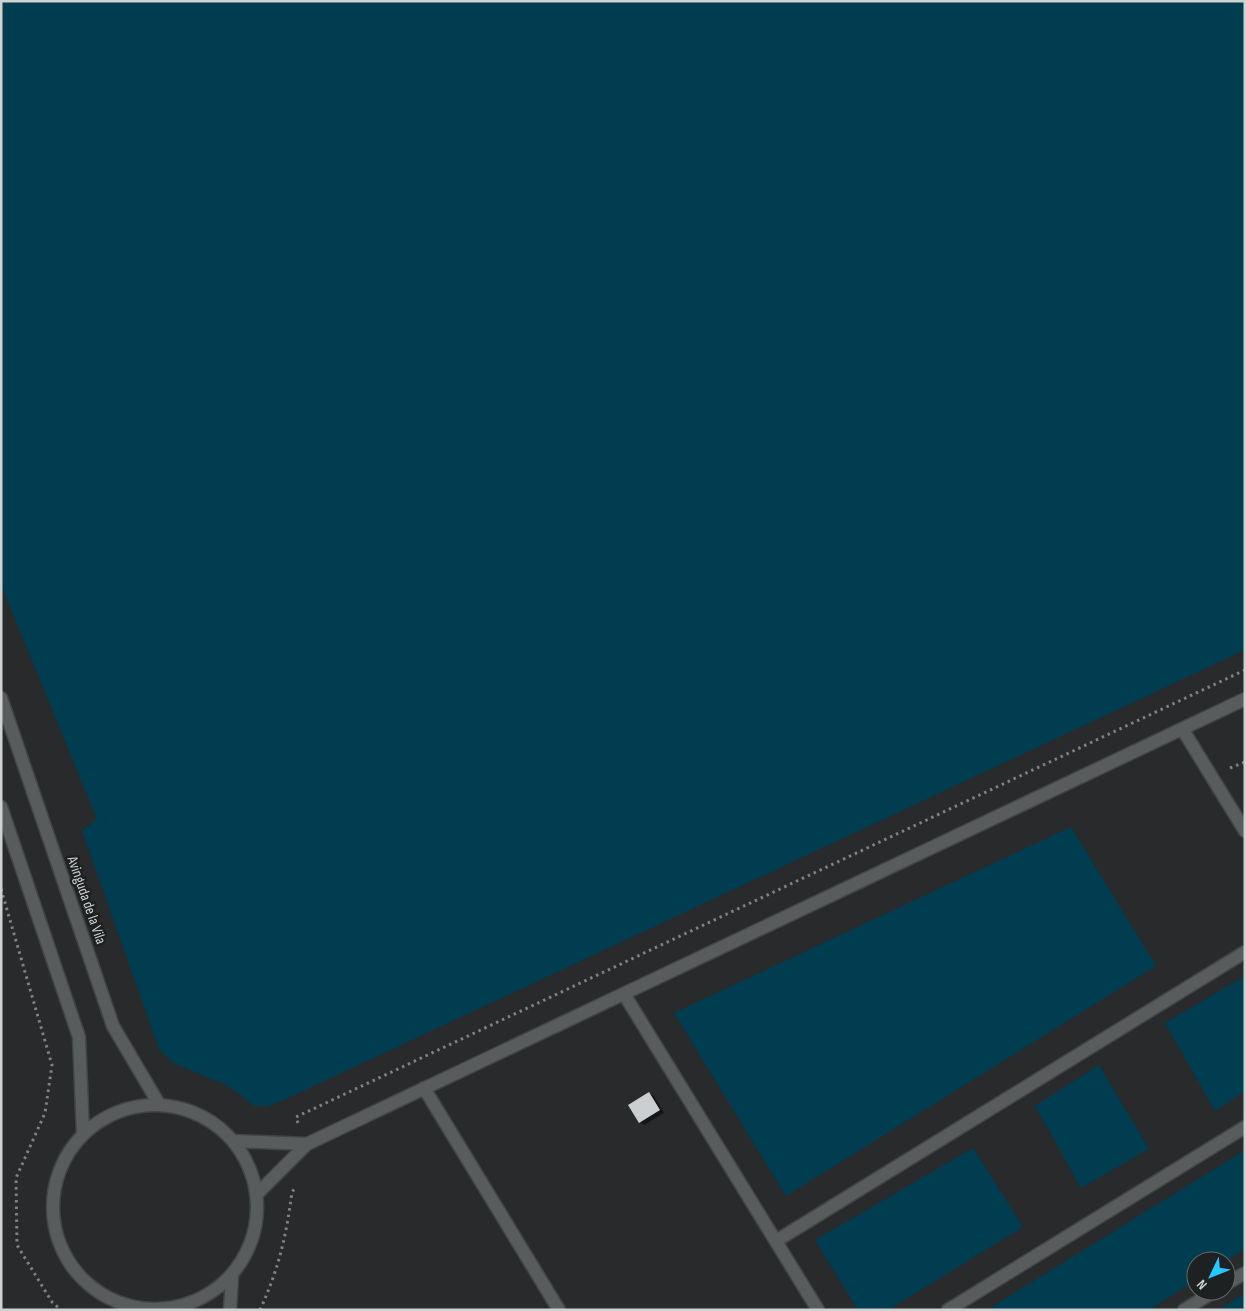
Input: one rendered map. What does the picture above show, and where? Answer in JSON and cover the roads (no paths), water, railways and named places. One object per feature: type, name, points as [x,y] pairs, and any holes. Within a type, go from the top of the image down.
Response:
[{"type":"street","name":"Avinguda de la Vila","points":[[1,698],[113,1026],[159,1104]]},
{"type":"street","points":[[257,1194],[307,1144],[1245,700]]},
{"type":"street","points":[[1183,730],[1244,827]]},
{"type":"street","points":[[1,807],[79,1037],[83,1134]]},
{"type":"street","points":[[776,1241],[1245,952]]},
{"type":"street","points":[[624,994],[818,1310]]},
{"type":"street","points":[[424,1088],[559,1310]]},
{"type":"street","points":[[159,1104],[183,1108],[200,1115],[218,1126],[234,1141],[249,1166],[257,1194],[254,1238],[232,1276],[210,1294],[188,1304],[171,1308],[137,1309],[102,1294],[86,1282],[66,1257],[57,1237],[53,1200],[56,1179],[62,1164],[83,1134],[100,1120],[118,1111],[138,1106],[159,1104]]},
{"type":"street","points":[[948,1310],[1245,1127]]},
{"type":"street","points":[[234,1141],[307,1144]]},
{"type":"street","points":[[230,1310],[232,1276]]},
{"type":"street","points":[[1184,1310],[1199,1301]]}]
